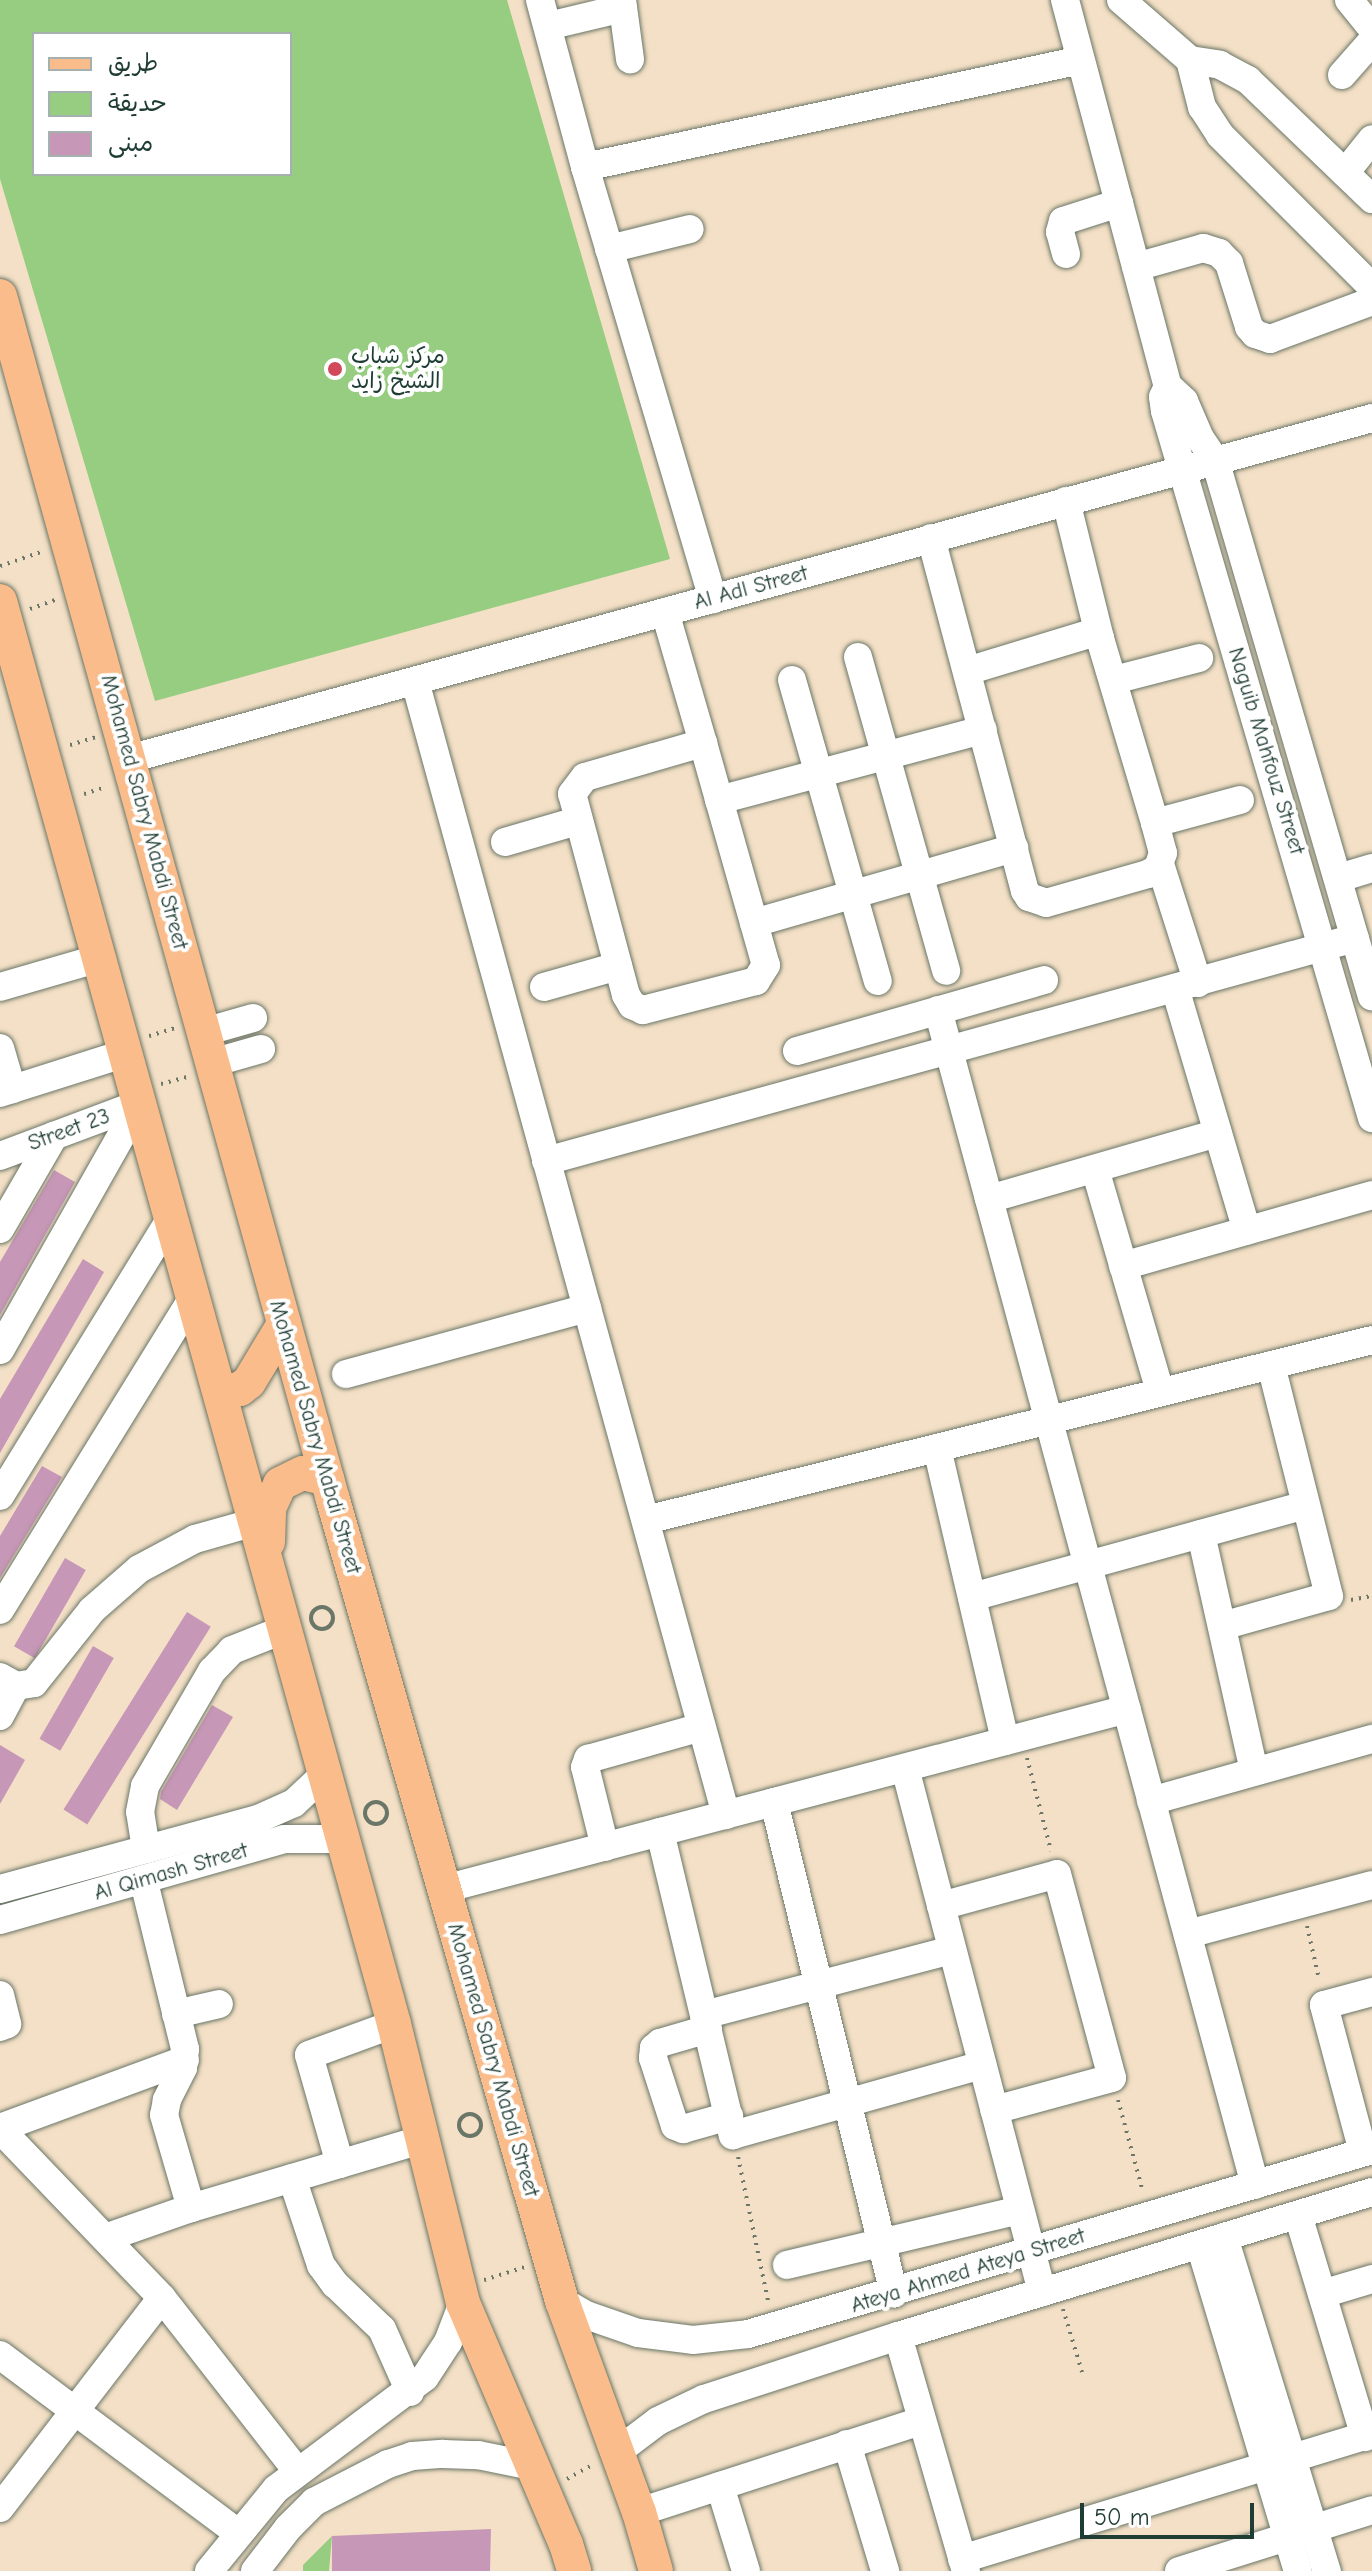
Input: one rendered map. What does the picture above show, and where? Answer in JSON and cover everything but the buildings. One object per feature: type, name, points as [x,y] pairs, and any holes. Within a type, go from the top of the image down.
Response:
[{"type":"main road","name":"Mohamed Sabry Mabdi Street","points":[[0,296],[327,1479],[562,2301],[639,2512],[656,2571]]},
{"type":"main road","points":[[1,606],[394,2024],[461,2295],[574,2571]]},
{"type":"main road","points":[[220,1392],[240,1389],[249,1382],[284,1324]]},
{"type":"main road","points":[[267,1567],[272,1495],[290,1477],[316,1474],[327,1479]]},
{"type":"street","name":"Naguib Mahfouz Street","points":[[1065,0],[1168,386],[1164,404],[1372,1118]]},
{"type":"street","points":[[1121,0],[1190,60],[1220,65],[1248,80],[1372,199]]},
{"type":"street","points":[[1349,0],[1372,28]]},
{"type":"street","points":[[630,59],[623,4],[544,13],[585,167],[713,599]]},
{"type":"street","points":[[1342,75],[1372,41]]},
{"type":"street","points":[[585,167],[1081,60]]},
{"type":"street","points":[[1190,60],[1199,100],[1220,135],[1372,287]]},
{"type":"street","points":[[1345,173],[1372,139]]},
{"type":"street","points":[[1066,254],[1060,232],[1063,221],[1119,203]]},
{"type":"street","points":[[609,249],[690,229]]},
{"type":"street","points":[[1136,267],[1203,248],[1219,253],[1229,263],[1249,327],[1255,334],[1270,339],[1372,301]]},
{"type":"street","name":"Naguib Mahfouz Street","points":[[1168,386],[1184,401],[1200,438],[1215,460],[1372,997]]},
{"type":"street","name":"Al Adl Street","points":[[128,755],[415,681],[1372,418]]},
{"type":"street","points":[[1066,501],[1100,638],[1163,853],[1160,864],[1218,1133],[1247,1231]]},
{"type":"street","points":[[931,538],[1025,891],[1040,903],[1148,874],[1160,864]]},
{"type":"street","points":[[665,612],[703,743],[766,965],[761,976],[749,983],[643,1010],[629,1000],[572,794],[579,781],[703,743]]},
{"type":"street","points":[[967,671],[1089,634],[1100,638]]},
{"type":"street","points":[[858,657],[946,971]]},
{"type":"street","points":[[1114,680],[1199,658]]},
{"type":"street","points":[[792,680],[878,981]]},
{"type":"street","points":[[415,681],[726,1815]]},
{"type":"street","points":[[719,800],[983,730]]},
{"type":"street","points":[[1155,823],[1240,800]]},
{"type":"street","points":[[505,842],[577,821]]},
{"type":"street","points":[[754,923],[1014,848]]},
{"type":"street","points":[[1339,878],[1372,868]]},
{"type":"street","points":[[546,1161],[1355,938]]},
{"type":"street","points":[[0,987],[100,958]]},
{"type":"street","points":[[544,987],[618,966]]},
{"type":"street","points":[[797,1051],[1044,980]]},
{"type":"street","points":[[938,1010],[1255,2185]]},
{"type":"street","points":[[208,1046],[253,1018]]},
{"type":"street","points":[[208,1046],[261,1049]]},
{"type":"street","points":[[0,1048],[6,1091],[125,1048]]},
{"type":"street","points":[[0,1350],[137,1098]]},
{"type":"street","name":"Street 23","points":[[0,1156],[54,1136],[137,1098]]},
{"type":"street","points":[[989,1199],[1218,1133]]},
{"type":"street","points":[[0,1229],[54,1136]]},
{"type":"street","points":[[1095,1169],[1160,1392]]},
{"type":"street","points":[[1123,1266],[1372,1195]]},
{"type":"street","points":[[0,1496],[171,1218]]},
{"type":"street","points":[[0,1610],[193,1297]]},
{"type":"street","points":[[346,1374],[587,1308]]},
{"type":"street","points":[[646,1520],[1372,1340]]},
{"type":"street","points":[[1222,1626],[1329,1596],[1271,1365]]},
{"type":"street","points":[[937,1448],[972,1597],[1013,1739]]},
{"type":"street","points":[[972,1597],[1306,1505]]},
{"type":"street","points":[[0,1716],[8,1682],[34,1683],[41,1677],[92,1610],[139,1569],[195,1539],[255,1522]]},
{"type":"street","points":[[1201,1534],[1254,1771]]},
{"type":"street","points":[[146,1849],[140,1812],[145,1786],[212,1671],[232,1650],[285,1629]]},
{"type":"street","points":[[444,1889],[1127,1709]]},
{"type":"street","points":[[605,1847],[585,1767],[588,1759],[702,1727]]},
{"type":"street","points":[[1151,1801],[1372,1739]]},
{"type":"street","points":[[905,1768],[1031,2253],[1050,2290]]},
{"type":"street","name":"Al Qimash Street","points":[[0,1889],[277,1813],[294,1803],[325,1774]]},
{"type":"street","points":[[774,1802],[894,2294]]},
{"type":"street","points":[[660,1832],[731,2126]]},
{"type":"street","name":"Al Qimash Street","points":[[0,1920],[144,1882],[284,1839],[343,1839]]},
{"type":"street","points":[[941,1906],[1057,1874],[1112,2078],[994,2110]]},
{"type":"street","points":[[144,1882],[185,2060],[167,2100],[164,2115],[191,2208]]},
{"type":"street","points":[[1188,1934],[1372,1885]]},
{"type":"street","points":[[952,1950],[819,1985],[706,2022],[660,2043],[654,2048],[653,2058],[669,2117],[675,2126],[683,2129],[731,2126],[847,2103],[982,2065]]},
{"type":"street","points":[[1368,2151],[1324,2005],[1372,1992]]},
{"type":"street","points":[[0,1995],[7,2024],[0,2027]]},
{"type":"street","points":[[176,2014],[219,2004]]},
{"type":"street","points":[[340,2164],[309,2055],[394,2024]]},
{"type":"street","points":[[185,2060],[0,2129],[162,2298],[297,2471]]},
{"type":"street","points":[[105,2238],[191,2208],[424,2139]]},
{"type":"street","name":"Ateya Ahmed Ateya Street","points":[[562,2301],[612,2325],[665,2338],[721,2339],[894,2294],[1368,2151]]},
{"type":"street","points":[[292,2178],[321,2265],[335,2284],[382,2329],[410,2392]]},
{"type":"street","name":"Ateya Ahmed Ateya Street","points":[[617,2452],[658,2421],[704,2399],[898,2336],[1372,2192]]},
{"type":"street","points":[[787,2265],[1020,2210]]},
{"type":"street","points":[[898,2336],[964,2565],[1368,2435],[1298,2215]]},
{"type":"street","points":[[1212,2241],[1292,2458],[1327,2571]]},
{"type":"street","points":[[1212,2241],[1265,2466],[1298,2571]]},
{"type":"street","points":[[1322,2294],[1372,2279]]},
{"type":"street","points":[[209,2571],[238,2533],[297,2471],[410,2392],[443,2351],[461,2295]]},
{"type":"street","points":[[0,2508],[162,2298]]},
{"type":"street","points":[[0,2355],[238,2533]]},
{"type":"street","points":[[639,2512],[921,2421]]},
{"type":"street","points":[[847,2444],[885,2571]]},
{"type":"street","points":[[255,2571],[288,2528],[314,2502],[388,2464],[412,2456],[478,2455],[538,2479]]},
{"type":"street","points":[[720,2486],[746,2571]]},
{"type":"street","points":[[1179,2571],[1372,2510]]},
{"type":"path","points":[[0,566],[69,542]]},
{"type":"path","points":[[1,606],[82,590]]},
{"type":"path","points":[[42,753],[128,755]]},
{"type":"path","points":[[57,804],[128,755]]},
{"type":"path","points":[[125,1048],[208,1046]]},
{"type":"path","points":[[137,1098],[208,1046]]},
{"type":"path","points":[[324,1607],[333,1620],[328,1628],[318,1628],[311,1616],[324,1607]]},
{"type":"path","points":[[1013,1739],[1057,1874]]},
{"type":"path","points":[[378,1802],[387,1813],[377,1824],[365,1815],[368,1805],[378,1802]]},
{"type":"path","points":[[1302,1904],[1324,2005]]},
{"type":"path","points":[[1112,2078],[1149,2217]]},
{"type":"path","points":[[467,2114],[472,2114],[481,2121],[479,2131],[466,2135],[459,2122],[467,2114]]},
{"type":"path","points":[[731,2126],[774,2327]]},
{"type":"path","points":[[461,2295],[551,2260]]},
{"type":"path","points":[[1050,2290],[1082,2372]]},
{"type":"path","points":[[538,2479],[617,2452]]},
{"type":"green space","name":"مركز شباب الشيخ زايد","points":[[0,0],[507,0],[670,559],[155,701],[0,179]]},
{"type":"green space","points":[[332,2536],[329,2571],[303,2571],[303,2565]]},
{"type":"place","name":"مركز شباب الشيخ زايد","points":[[335,369]]}]
